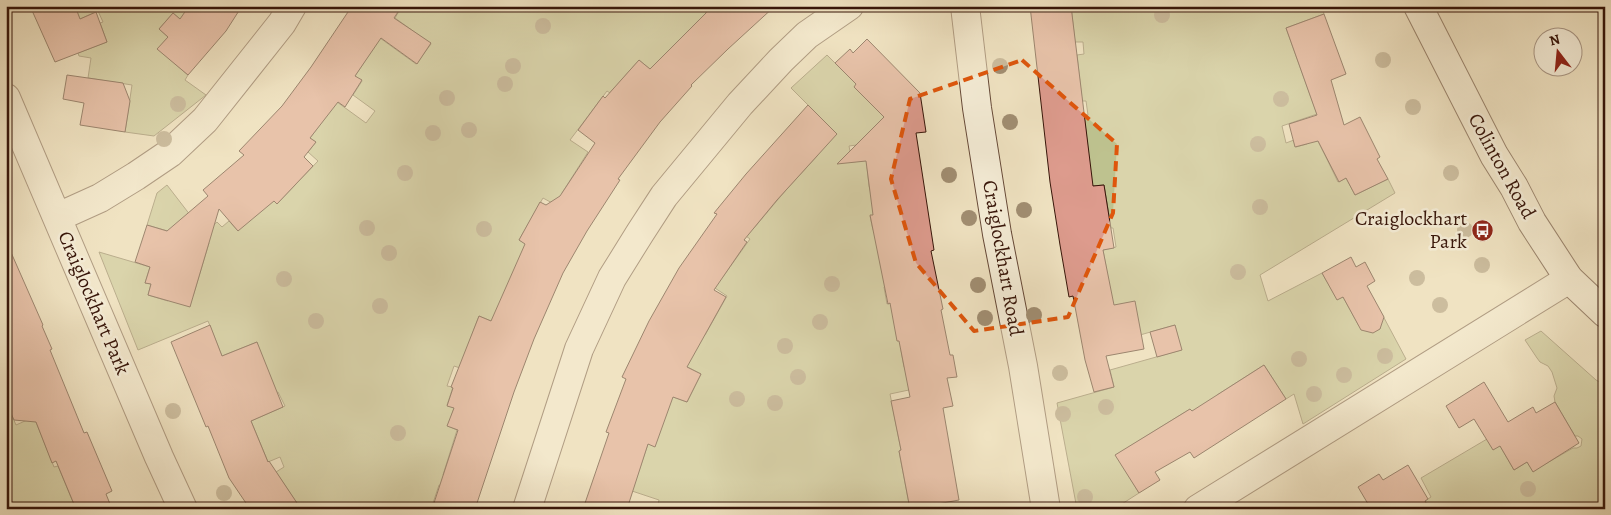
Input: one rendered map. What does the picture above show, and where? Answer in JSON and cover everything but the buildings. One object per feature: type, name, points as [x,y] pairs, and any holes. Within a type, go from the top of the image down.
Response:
[{"type":"street","points":[[58,217],[100,198],[170,153],[205,120],[282,23],[292,6]]},
{"type":"street","points":[[527,509],[579,348],[612,278],[640,233],[664,196],[740,104],[781,60],[808,35],[849,6]]},
{"type":"street","name":"Craiglockhart Road","points":[[965,6],[977,108],[994,214],[1023,366],[1046,509]]},
{"type":"street","name":"Colinton Road","points":[[1418,6],[1494,155],[1514,186],[1532,222],[1569,279],[1605,314]]},
{"type":"street","name":"Craiglockhart Park","points":[[6,98],[183,509]]},
{"type":"street","points":[[1198,509],[1569,279]]},
{"type":"highlighted area","points":[[1022,60],[1117,144],[1113,213],[1068,317],[974,331],[916,263],[891,179],[910,99]]},
{"type":"green space","points":[[75,6],[189,6],[185,12],[191,28],[173,13],[159,29],[168,37],[158,49],[188,75],[185,80],[206,95],[154,136],[125,132],[132,85],[88,78],[91,58],[79,56],[78,53],[107,42],[100,23],[103,22],[98,11],[80,19]]},
{"type":"green space","points":[[402,6],[700,6],[706,13],[651,70],[639,60],[610,93],[607,91],[570,140],[588,152],[562,193],[576,216],[543,198],[519,240],[547,256],[496,323],[479,316],[470,340],[487,346],[496,380],[454,366],[447,386],[453,387],[447,405],[454,408],[448,426],[457,430],[443,475],[463,482],[460,492],[439,485],[431,509],[301,509],[276,472],[284,467],[280,457],[268,462],[251,421],[285,406],[278,392],[255,402],[257,342],[222,356],[208,321],[138,350],[99,252],[150,267],[145,283],[151,284],[148,295],[168,301],[171,290],[193,296],[209,243],[147,225],[157,193],[167,185],[204,233],[217,222],[222,227],[229,221],[238,231],[265,192],[277,204],[318,161],[308,152],[316,142],[310,138],[337,102],[366,123],[375,111],[353,95],[362,81],[355,76],[380,38],[416,64],[431,44],[395,18]]},
{"type":"green space","points":[[1071,6],[1322,6],[1324,14],[1286,28],[1317,114],[1282,126],[1286,143],[1294,140],[1296,147],[1307,144],[1305,137],[1317,139],[1338,182],[1346,178],[1355,195],[1388,179],[1395,193],[1260,275],[1268,301],[1322,273],[1337,299],[1343,297],[1359,326],[1363,325],[1373,332],[1380,329],[1382,314],[1406,359],[1303,424],[1294,394],[1286,399],[1264,365],[1217,395],[1226,411],[1201,426],[1190,409],[1116,455],[1139,493],[1114,509],[1077,509],[1057,403],[1114,387],[1110,370],[1181,350],[1175,325],[1126,339],[1113,305],[1103,250],[1116,247],[1104,185],[1092,186],[1084,115],[1088,115],[1086,101],[1082,101],[1077,55],[1084,54],[1083,42],[1075,42]]},
{"type":"green space","points":[[827,55],[856,84],[884,117],[887,141],[849,146],[852,162],[879,159],[867,167],[869,186],[877,214],[870,216],[873,230],[888,228],[896,285],[884,287],[887,304],[900,301],[916,347],[901,350],[904,367],[923,387],[890,394],[910,509],[657,509],[659,500],[632,491],[665,394],[687,402],[701,374],[674,360],[705,335],[727,296],[698,277],[722,278],[750,239],[731,225],[738,215],[754,228],[818,155],[805,143],[824,121],[791,88]]},
{"type":"green space","points":[[1541,331],[1596,380],[1605,385],[1605,509],[1424,509],[1428,506],[1425,501],[1431,497],[1421,478],[1487,439],[1500,446],[1514,470],[1527,462],[1533,471],[1573,448],[1581,446],[1582,439],[1575,436],[1555,402],[1554,396],[1557,388],[1552,372],[1548,366],[1540,362],[1525,340]]},
{"type":"green space","points":[[6,402],[16,425],[34,417],[54,467],[58,466],[75,507],[72,509],[6,509]]},
{"type":"place","name":"Craiglockhart Park","points":[[1483,230]]}]
